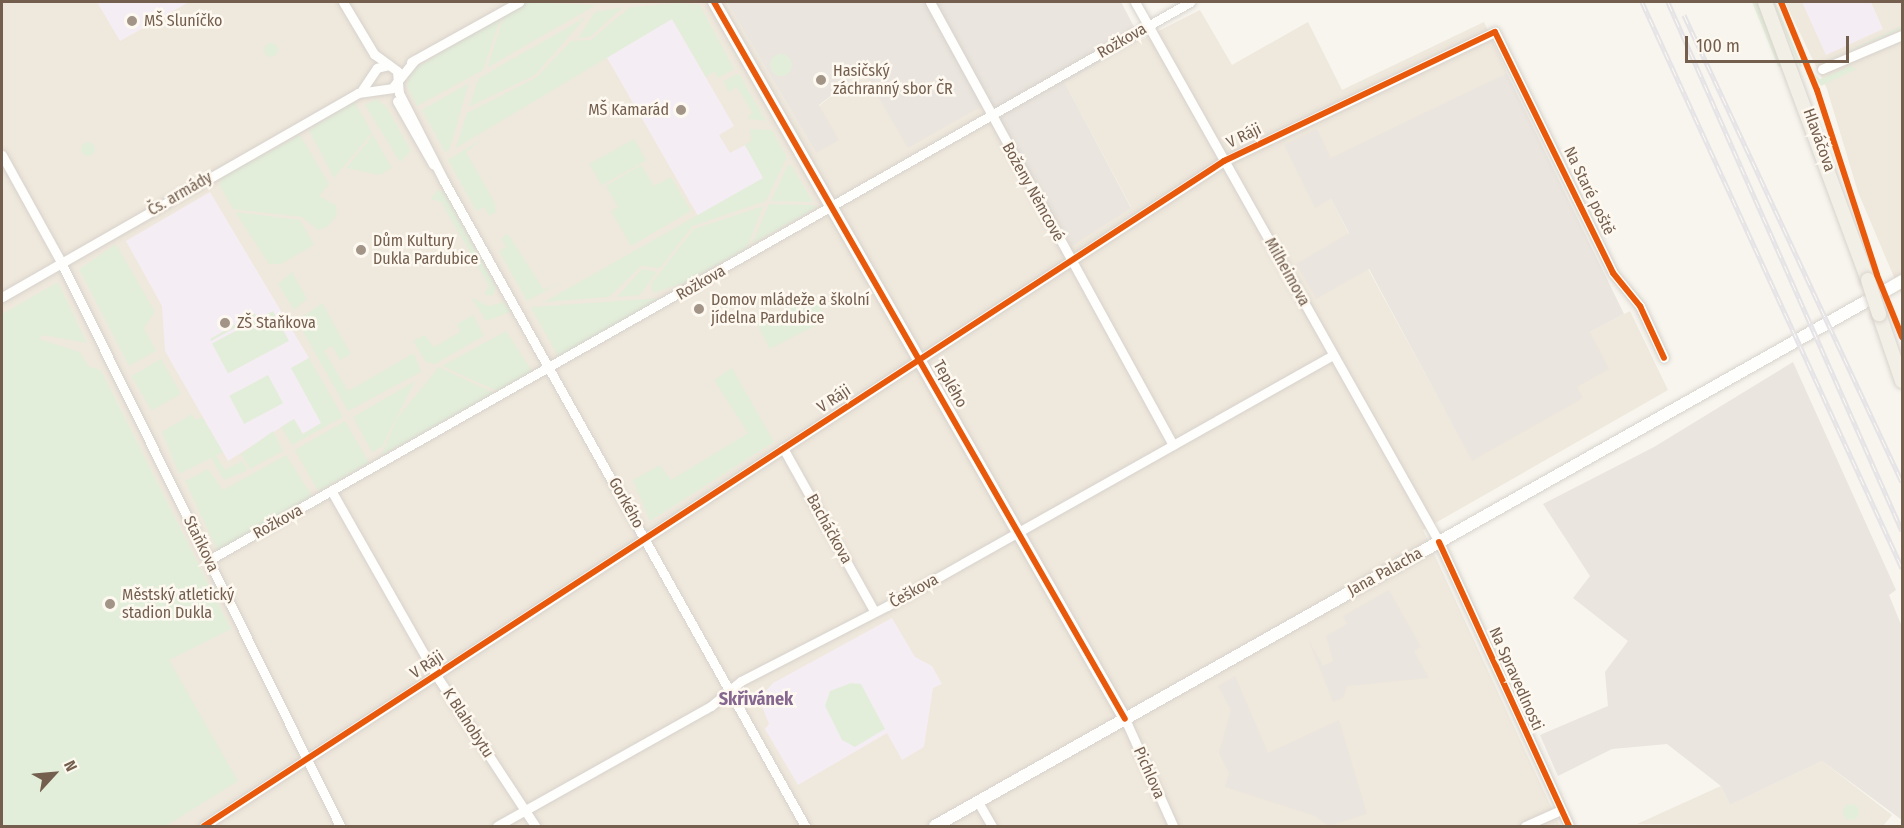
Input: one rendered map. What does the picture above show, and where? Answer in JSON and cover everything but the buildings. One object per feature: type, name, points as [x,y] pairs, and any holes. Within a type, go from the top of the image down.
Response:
[{"type":"main road","name":"Teplého","points":[[714,2],[1125,719]]},
{"type":"main road","name":"Hlaváčova","points":[[1765,2],[1868,280],[1902,381]]},
{"type":"main road","points":[[1886,291],[1902,281]]},
{"type":"main road","name":"Jana Palacha","points":[[934,826],[1865,302]]},
{"type":"street","name":"Gorkého","points":[[343,2],[369,47],[389,65],[398,80],[401,98],[444,181],[805,826]]},
{"type":"street","name":"Čs. armády","points":[[2,297],[358,93],[374,74],[389,65],[414,61],[519,2]]},
{"type":"street","name":"Boženy Němcové","points":[[930,2],[990,116],[1173,445]]},
{"type":"street","name":"Milheimova","points":[[1135,2],[1439,542]]},
{"type":"street","name":"Rožkova","points":[[209,560],[550,369],[1190,2]]},
{"type":"street","name":"V Ráji","points":[[204,826],[1224,161],[1498,32]]},
{"type":"street","name":"Na Staré poště","points":[[1498,32],[1613,273],[1640,306],[1664,358]]},
{"type":"street","points":[[1822,69],[1902,35]]},
{"type":"street","name":"Gorkého","points":[[369,47],[374,74],[383,89],[395,98],[419,147],[444,181]]},
{"type":"street","name":"Čs. armády","points":[[358,93],[383,89],[398,80],[414,61]]},
{"type":"street","name":"Staňkova","points":[[2,155],[61,262],[340,826]]},
{"type":"street","name":"Češkova","points":[[496,826],[729,692],[1333,355]]},
{"type":"street","name":"Bacháčkova","points":[[783,448],[874,611]]},
{"type":"street","name":"K Blahobytu","points":[[333,492],[436,675],[535,826]]},
{"type":"street","name":"Na Spravedlnosti","points":[[1439,542],[1569,826]]},
{"type":"street","name":"Pichlova","points":[[1125,719],[1173,826]]},
{"type":"street","points":[[978,802],[992,826]]},
{"type":"street","points":[[1525,826],[1560,810]]},
{"type":"shaded area","points":[[2,2],[727,2],[816,153],[819,106],[863,71],[989,102],[1072,245],[1131,207],[1065,83],[1141,40],[1200,10],[1232,65],[1308,22],[1342,90],[1484,22],[1507,73],[1467,93],[1315,207],[1331,199],[1349,234],[1297,265],[1368,269],[1472,460],[1577,387],[1590,332],[1630,311],[1668,390],[1423,530],[1560,826],[2,826]]},
{"type":"shaded area","name":"MŠ Sluníčko","points":[[97,2],[189,2],[120,41]]},
{"type":"shaded area","points":[[727,2],[1121,2],[1141,40],[1065,83],[1131,208],[1072,246],[989,102],[908,148],[863,71],[819,105],[839,140],[816,153]]},
{"type":"shaded area","points":[[1785,2],[1902,2],[1902,296],[1858,192],[1827,89]]},
{"type":"shaded area","points":[[1802,2],[1871,2],[1883,29],[1826,55]]},
{"type":"shaded area","name":"MŠ Kamarád","points":[[672,19],[734,126],[719,135],[730,153],[745,145],[764,178],[698,216],[606,56]]},
{"type":"shaded area","points":[[1507,73],[1624,314],[1590,332],[1609,369],[1577,387],[1583,398],[1472,461],[1369,269],[1316,299],[1296,264],[1349,233],[1331,199],[1315,208],[1284,145],[1317,129],[1331,158]]},
{"type":"shaded area","name":"ZŠ Staňkova","points":[[210,192],[309,358],[291,368],[322,423],[302,434],[294,419],[228,461],[165,351],[162,306],[126,241]]},
{"type":"shaded area","points":[[1793,362],[1896,590],[1889,595],[1902,627],[1902,820],[1822,761],[1730,805],[1721,786],[1667,744],[1612,749],[1558,776],[1540,735],[1608,706],[1605,672],[1628,641],[1573,598],[1590,576],[1543,504],[1654,447]]},
{"type":"shaded area","points":[[1389,590],[1421,647],[1414,651],[1429,678],[1347,686],[1343,698],[1333,702],[1308,639],[1323,666],[1333,661],[1326,636],[1347,624],[1343,616]]},
{"type":"shaded area","points":[[892,618],[915,657],[932,666],[942,684],[933,688],[924,747],[902,760],[887,733],[798,785],[765,729],[769,724],[759,699],[773,683]]},
{"type":"shaded area","points":[[1235,676],[1268,753],[1339,720],[1367,814],[1328,826],[1315,816],[1225,787],[1229,773],[1219,753],[1231,710],[1218,686]]},
{"type":"shaded area","points":[[1822,761],[1892,815],[1883,826],[1637,824],[1721,786],[1730,805]]},
{"type":"green space","points":[[527,2],[596,5],[487,68],[504,15]]},
{"type":"green space","points":[[1752,2],[1758,2],[1781,67],[1778,66]]},
{"type":"green space","points":[[1773,2],[1775,2],[1802,66],[1800,67]]},
{"type":"green space","points":[[682,3],[700,5],[734,69],[718,78],[714,72],[706,77],[672,19],[456,148],[467,113],[537,77],[571,41],[591,40],[630,7]]},
{"type":"green space","points":[[623,7],[590,37],[578,38],[595,12]]},
{"type":"green space","points":[[501,17],[483,70],[417,106],[407,86],[410,71]]},
{"type":"green space","points":[[586,17],[535,75],[469,107],[479,78]]},
{"type":"green space","points":[[1902,26],[1902,29],[1826,61]]},
{"type":"green space","points":[[268,43],[274,43],[278,50],[274,57],[268,57],[264,53],[264,47]]},
{"type":"green space","points":[[781,54],[789,57],[792,65],[789,73],[781,76],[773,73],[770,65],[773,57]]},
{"type":"green space","points":[[1850,66],[1857,69],[1821,86],[1812,72],[1820,79]]},
{"type":"green space","points":[[737,74],[740,75],[766,121],[748,119],[752,112],[737,87],[728,92],[724,81]]},
{"type":"green space","points":[[469,83],[449,150],[445,152],[422,110]]},
{"type":"green space","points":[[376,99],[386,106],[411,151],[400,162],[365,105]]},
{"type":"green space","points":[[354,101],[372,133],[334,178],[309,130]]},
{"type":"green space","points":[[750,129],[772,130],[787,157],[766,201],[693,226],[660,268],[641,266],[609,297],[544,302],[763,178],[745,145],[751,141]]},
{"type":"green space","points":[[300,135],[329,184],[319,196],[336,205],[337,215],[327,227],[318,230],[302,217],[233,209],[220,186],[222,177]]},
{"type":"green space","points":[[373,135],[392,168],[380,175],[346,168]]},
{"type":"green space","points":[[482,139],[466,152],[495,203],[496,212],[489,216],[484,207],[476,211],[448,160]]},
{"type":"green space","points":[[634,139],[646,161],[602,186],[589,164]]},
{"type":"green space","points":[[88,142],[93,144],[95,149],[93,154],[88,156],[83,154],[81,149],[83,144]]},
{"type":"green space","points":[[641,165],[654,186],[671,177],[691,211],[631,246],[611,211],[618,207],[606,186]]},
{"type":"green space","points":[[788,165],[791,165],[813,202],[771,201]]},
{"type":"green space","points":[[437,190],[444,192],[496,287],[493,296],[484,294],[489,286],[441,202],[431,199]]},
{"type":"green space","points":[[769,204],[814,205],[816,208],[752,244]]},
{"type":"green space","points":[[763,206],[747,248],[684,283],[653,293],[651,284],[694,229]]},
{"type":"green space","points":[[235,212],[300,220],[314,245],[281,264],[269,264]]},
{"type":"green space","points":[[508,234],[544,290],[564,281],[527,301],[499,251],[506,247],[501,238]]},
{"type":"green space","points":[[116,244],[155,312],[144,328],[156,351],[129,366],[79,269]]},
{"type":"green space","points":[[642,269],[657,272],[640,295],[617,297]]},
{"type":"green space","points":[[292,272],[307,299],[294,310],[278,284]]},
{"type":"green space","name":"Městský atletický stadion Dukla","points":[[58,282],[87,343],[43,335],[39,339],[80,352],[88,366],[101,370],[231,629],[169,660],[238,781],[166,826],[2,826],[2,314]]},
{"type":"green space","points":[[814,295],[827,320],[770,349],[757,324]]},
{"type":"green space","points":[[471,297],[488,306],[504,302],[511,312],[486,321]]},
{"type":"green space","points":[[661,298],[560,359],[531,308],[532,307]]},
{"type":"green space","points":[[322,303],[351,354],[340,360],[332,346],[324,351],[348,391],[414,353],[421,372],[348,411],[297,321]]},
{"type":"green space","points":[[273,311],[289,341],[228,373],[212,343]]},
{"type":"green space","points":[[255,313],[256,316],[211,341],[210,339]]},
{"type":"green space","points":[[473,315],[484,336],[435,364],[426,362],[413,341],[425,335],[434,347],[460,332],[457,324]]},
{"type":"green space","points":[[506,331],[532,371],[497,391],[442,366]]},
{"type":"green space","points":[[309,358],[343,417],[292,445],[281,427],[294,419],[303,434],[321,423],[291,368]]},
{"type":"green space","points":[[161,359],[181,394],[152,411],[132,376]]},
{"type":"green space","points":[[439,367],[494,393],[381,456],[398,417]]},
{"type":"green space","points":[[732,368],[774,442],[650,521],[633,480],[660,465],[671,480],[748,433],[714,380]]},
{"type":"green space","points":[[268,375],[283,403],[244,424],[229,396]]},
{"type":"green space","points":[[415,381],[382,447],[372,452],[353,417]]},
{"type":"green space","points":[[192,414],[195,420],[202,417],[223,452],[216,456],[225,470],[242,461],[248,470],[224,480],[211,458],[179,474],[162,432]]},
{"type":"green space","points":[[345,421],[369,463],[319,492],[295,450]]},
{"type":"green space","points":[[273,431],[283,451],[250,469],[241,454]]},
{"type":"green space","points":[[286,455],[312,496],[218,552],[185,481],[208,469],[223,490]]},
{"type":"green space","points":[[851,683],[861,684],[885,729],[855,747],[842,740],[825,706],[830,691]]},
{"type":"green space","points":[[1848,804],[1854,804],[1859,812],[1857,818],[1848,820],[1843,815],[1843,809]]},
{"type":"railway","points":[[1642,2],[1902,568]]},
{"type":"railway","points":[[1668,2],[1902,531]]},
{"type":"railway","points":[[1684,15],[1902,482]]},
{"type":"cycle path","points":[[714,2],[1125,719]]},
{"type":"cycle path","points":[[1781,2],[1817,90],[1877,275],[1902,337]]},
{"type":"cycle path","points":[[204,826],[1224,161],[1495,32],[1613,273],[1640,306],[1664,358]]},
{"type":"cycle path","points":[[1439,542],[1569,826]]},
{"type":"place","name":"MŠ Sluníčko","points":[[132,21]]},
{"type":"place","name":"Hasičský záchranný sbor ČR","points":[[821,80]]},
{"type":"place","name":"MŠ Kamarád","points":[[681,110]]},
{"type":"place","name":"Dům Kultury Dukla Pardubice","points":[[361,250]]},
{"type":"place","name":"Domov mládeže a školní jídelna Pardubice","points":[[699,309]]},
{"type":"place","name":"ZŠ Staňkova","points":[[225,323]]},
{"type":"place","name":"Městský atletický stadion Dukla","points":[[110,604]]},
{"type":"district","name":"Skřivánek","points":[[756,699]]}]
